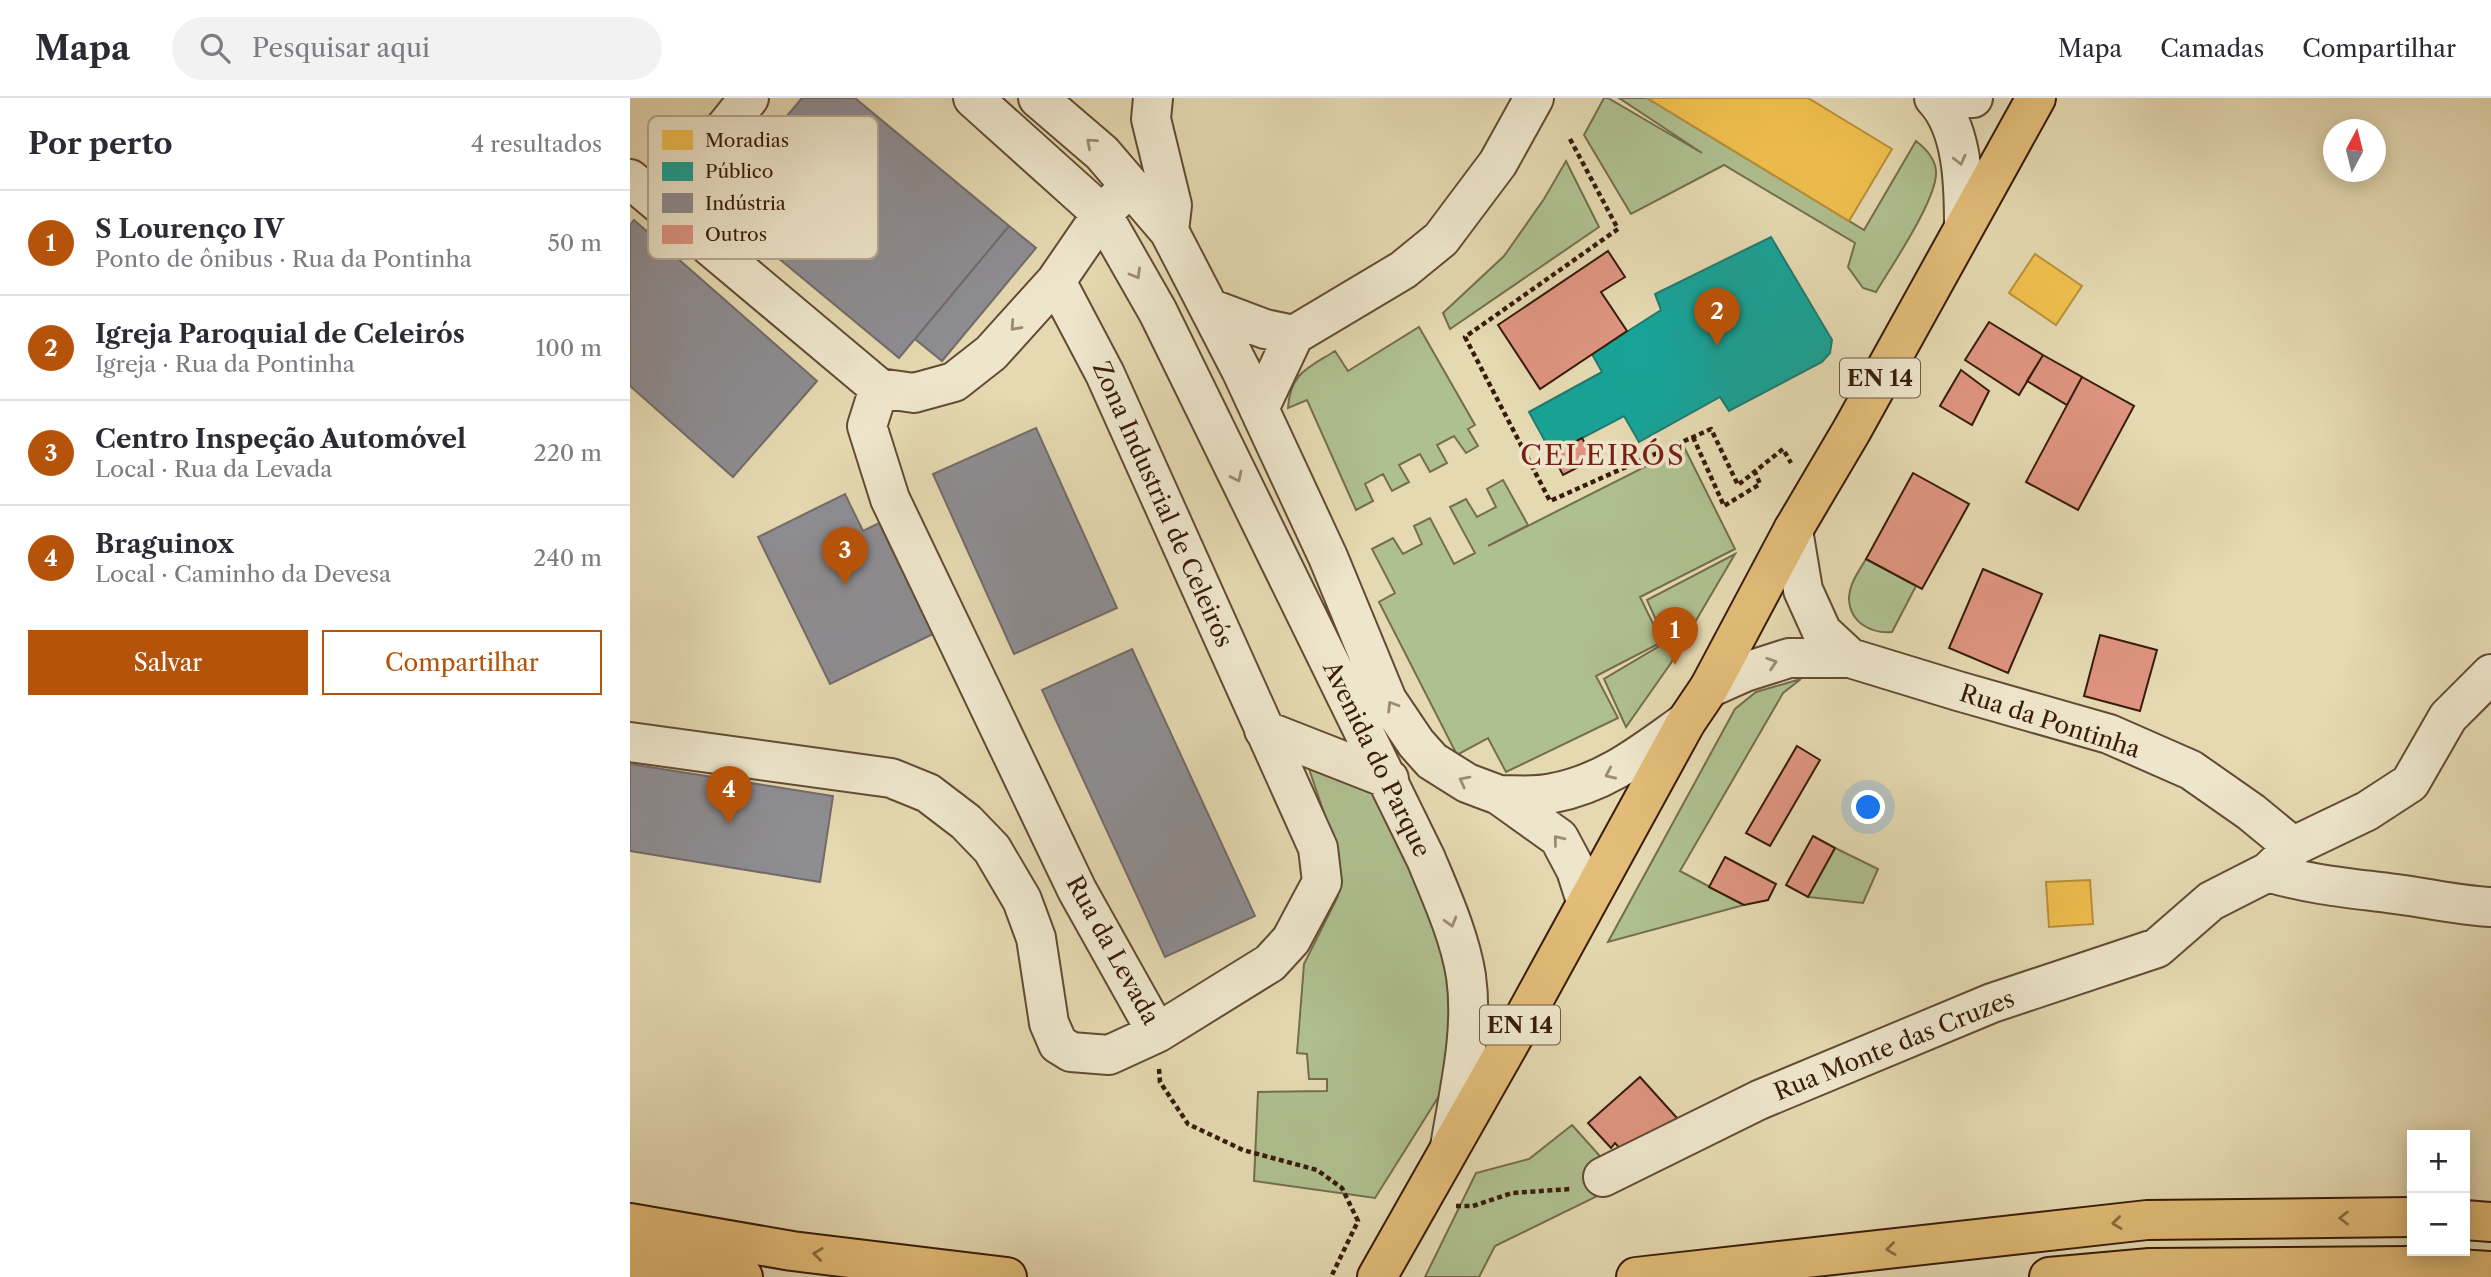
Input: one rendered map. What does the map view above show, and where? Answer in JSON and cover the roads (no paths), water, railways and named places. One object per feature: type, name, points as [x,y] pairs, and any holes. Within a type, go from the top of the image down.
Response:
[{"type":"main road","name":"EN 14","points":[[1377,1277],[1686,722],[1709,688],[1793,530],[1852,430],[2036,98]]},
{"type":"main road","points":[[1636,1277],[2147,1220],[2407,1217]]},
{"type":"main road","points":[[2470,1220],[2491,1222]]},
{"type":"main road","points":[[630,1223],[792,1251],[1007,1277]]},
{"type":"main road","points":[[630,1259],[743,1277]]},
{"type":"main road","points":[[2049,1277],[2150,1268],[2408,1266],[2491,1271]]},
{"type":"street","points":[[734,116],[749,98]]},
{"type":"street","name":"Avenida do Parque","points":[[973,98],[1102,215],[1158,312],[1389,779],[1447,909],[1466,975],[1468,1018],[1464,1062],[1450,1147]]},
{"type":"street","name":"Avenida do Parque","points":[[1038,98],[1102,153],[1168,231],[1241,370],[1328,556],[1387,700],[1416,743],[1432,761],[1467,783],[1499,795],[1559,838],[1576,870],[1586,901]]},
{"type":"street","points":[[1153,98],[1152,119],[1172,205],[1168,231]]},
{"type":"street","points":[[1259,409],[1294,335],[1403,270],[1441,239],[1499,163],[1534,98]]},
{"type":"street","points":[[1948,99],[1948,119],[1964,173],[1964,225]]},
{"type":"street","points":[[630,179],[648,194]]},
{"type":"street","points":[[725,259],[879,388],[914,393],[954,383],[991,353],[1056,281],[1102,215],[1130,185]]},
{"type":"street","name":"Zona Industrial de Celeirós","points":[[1056,281],[1105,374],[1264,730]]},
{"type":"street","points":[[1209,308],[1265,329],[1294,335]]},
{"type":"street","points":[[1197,394],[1241,370]]},
{"type":"street","name":"Rua da Levada","points":[[879,388],[867,426],[890,499],[1077,890],[1157,1033],[1270,963],[1291,940],[1322,882],[1318,848],[1264,730]]},
{"type":"street","name":"Rua da Pontinha","points":[[1793,530],[1803,590],[1822,632],[1850,658]]},
{"type":"street","name":"Rua da Pontinha","points":[[1709,688],[1745,672],[1789,658],[1850,658],[2109,734],[2191,770],[2251,812],[2285,840],[2296,845]]},
{"type":"street","points":[[2296,845],[2367,811],[2410,783],[2448,717],[2491,674]]},
{"type":"street","name":"Avenida do Parque","points":[[1499,795],[1552,794],[1588,783],[1623,768],[1686,722]]},
{"type":"street","points":[[1264,730],[1389,779]]},
{"type":"street","points":[[630,742],[891,778],[928,793],[966,822],[992,849],[1021,900],[1036,938],[1049,1023],[1058,1044],[1071,1052],[1109,1055],[1157,1033]]},
{"type":"street","name":"Rua Monte das Cruzes","points":[[1603,1177],[1759,1100],[1992,1003],[2157,948],[2211,901],[2268,872],[2296,845]]},
{"type":"street","points":[[2268,872],[2297,881],[2491,908]]},
{"type":"place","name":"Igreja Paroquial de Celeirós","points":[[1717,346]]},
{"type":"place","name":"Centro Inspeção Automóvel","points":[[845,585]]},
{"type":"place","name":"S Lourenço IV","points":[[1675,665]]},
{"type":"place","name":"Braguinox","points":[[729,824]]},
{"type":"district","name":"CELEIRÓS","points":[[1603,455]]}]
